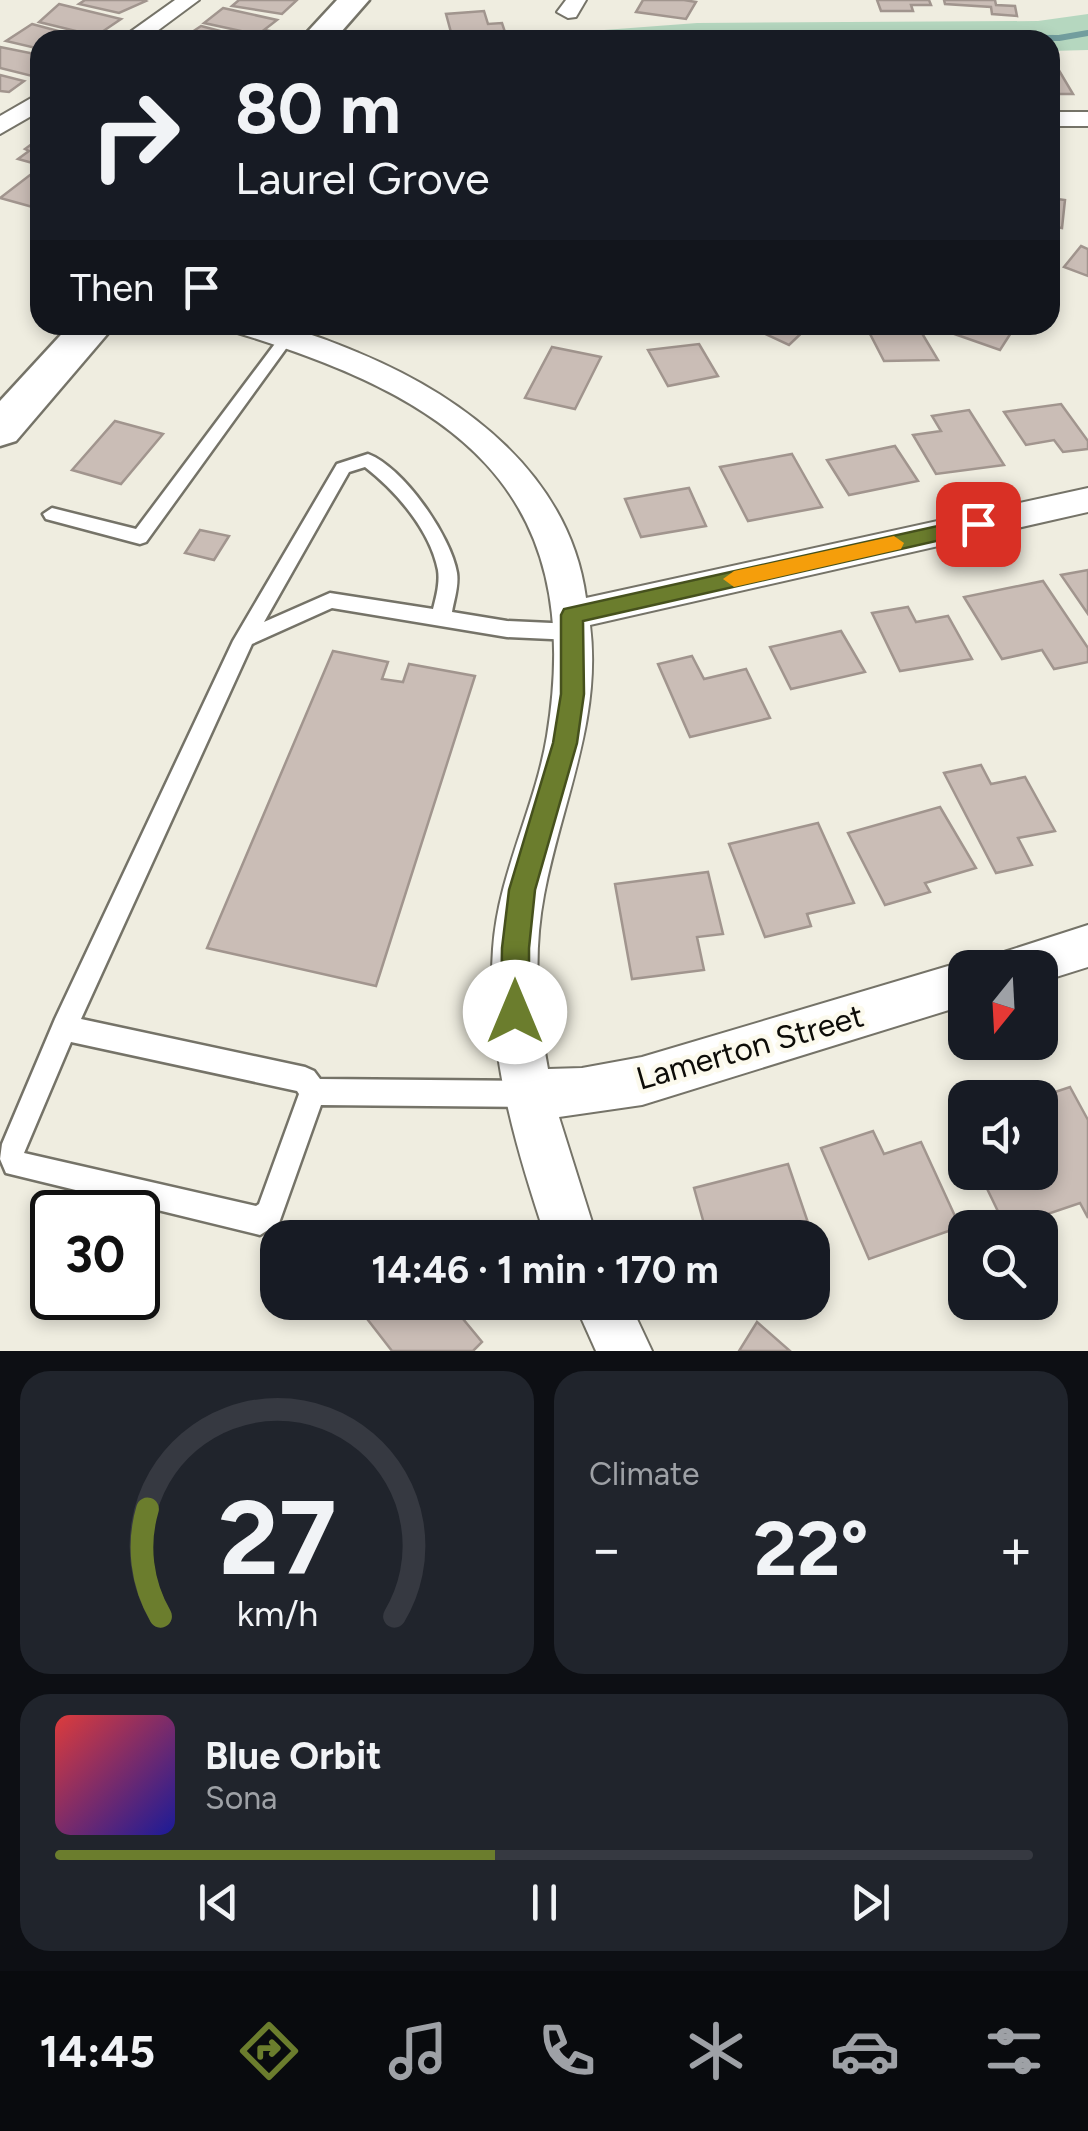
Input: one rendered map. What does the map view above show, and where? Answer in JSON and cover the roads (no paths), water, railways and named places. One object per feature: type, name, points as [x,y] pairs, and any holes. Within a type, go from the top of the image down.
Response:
[{"type":"main road","points":[[331,30],[366,7]]},
{"type":"main road","points":[[0,372],[35,335]]},
{"type":"main road","points":[[0,430],[85,335]]},
{"type":"street","points":[[145,30],[190,0]]},
{"type":"street","points":[[0,127],[30,107]]},
{"type":"street","points":[[1060,120],[1085,122]]},
{"type":"street","points":[[284,335],[342,337],[489,443],[524,486],[552,535],[566,571],[573,624],[573,694],[565,743],[522,890],[515,948],[515,1012],[566,1220]]},
{"type":"street","points":[[573,624],[1088,500]]},
{"type":"street","points":[[1058,955],[1088,946]]},
{"type":"street","name":"Lamerton Street","points":[[532,1094],[582,1092],[642,1081],[948,988]]},
{"type":"street","points":[[610,1320],[626,1351]]},
{"type":"lane","points":[[52,514],[140,537],[288,336]]},
{"type":"lane","points":[[313,1092],[269,1212],[260,1221],[15,1164],[10,1153],[241,643],[342,468],[368,460],[393,477],[437,546],[448,574],[441,618]]},
{"type":"lane","points":[[241,643],[330,600],[507,629],[573,624]]},
{"type":"lane","points":[[64,1028],[305,1080],[313,1092]]},
{"type":"lane","points":[[313,1092],[532,1094]]},
{"type":"waterway","points":[[1060,38],[1088,33]]}]
